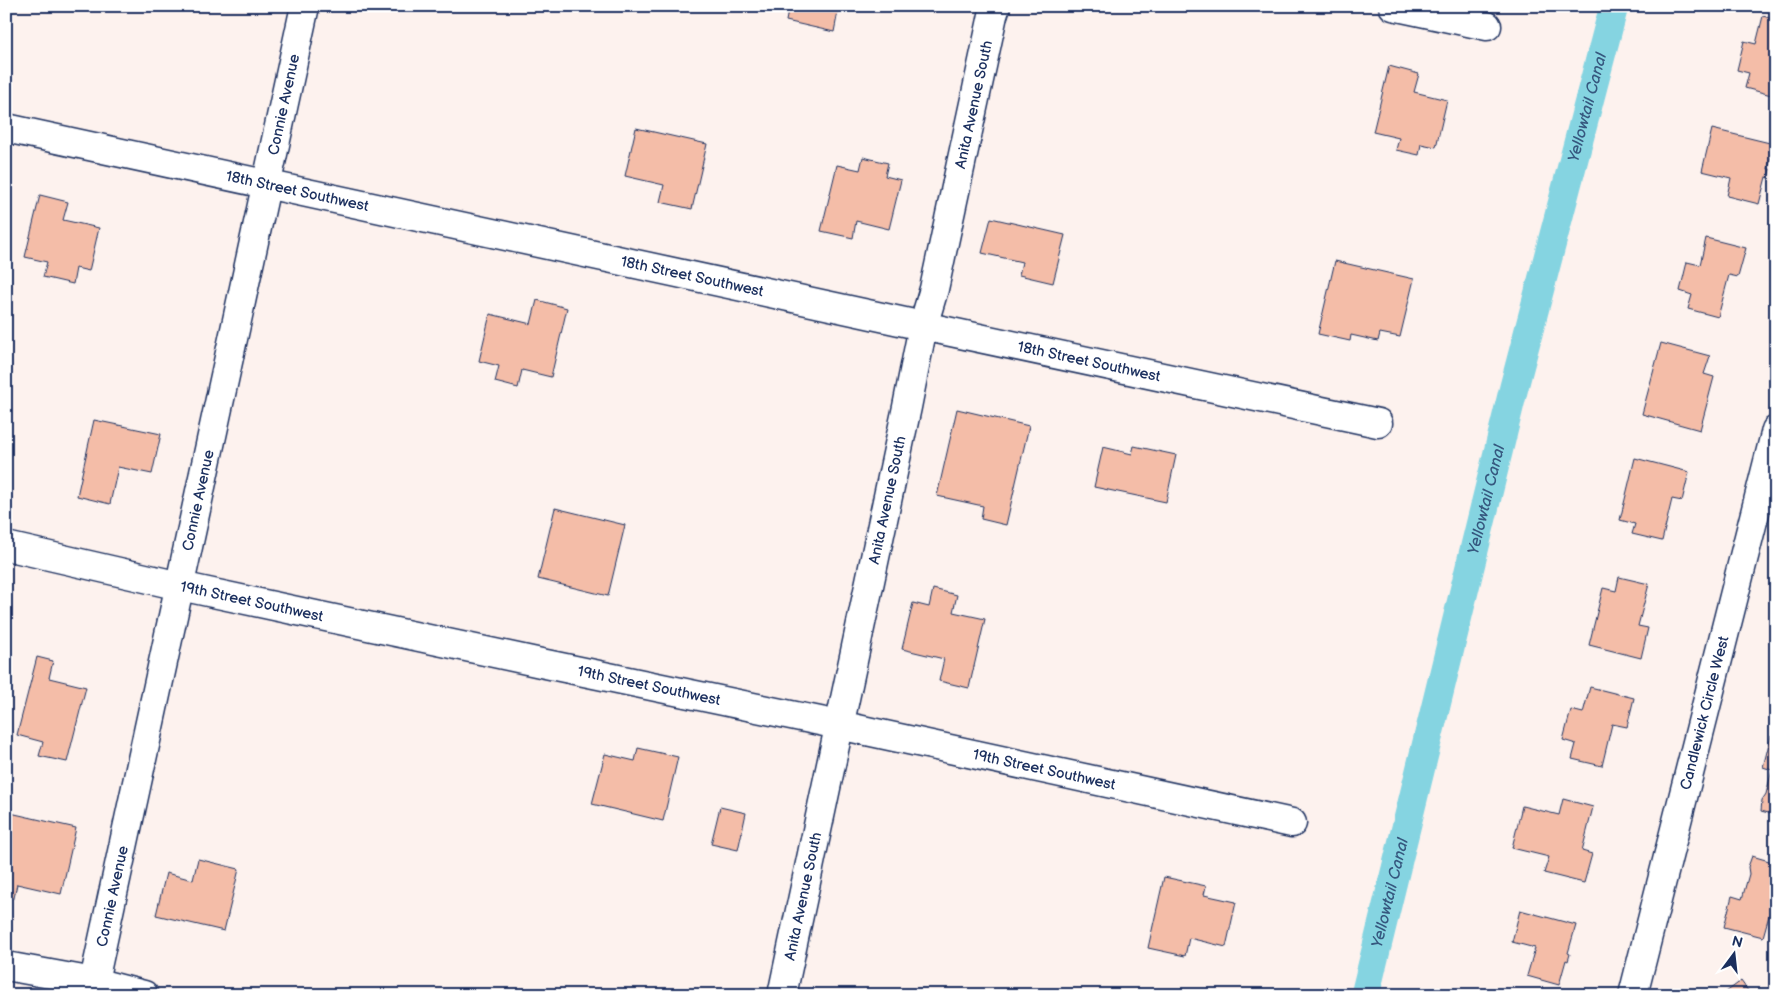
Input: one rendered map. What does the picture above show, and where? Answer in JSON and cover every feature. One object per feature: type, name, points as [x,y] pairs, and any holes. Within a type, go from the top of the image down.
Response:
[{"type":"street","name":"Connie Avenue","points":[[93,988],[305,6]]},
{"type":"street","name":"Anita Avenue South","points":[[782,995],[923,326],[934,289],[964,142],[996,6]]},
{"type":"street","points":[[1393,6],[1487,26]]},
{"type":"street","name":"18th Street Southwest","points":[[6,128],[1378,423]]},
{"type":"street","name":"Candlewick Circle West","points":[[1633,995],[1776,430]]},
{"type":"street","name":"19th Street Southwest","points":[[6,546],[180,586],[840,725],[1292,823]]},
{"type":"street","points":[[6,966],[93,988],[144,995]]},
{"type":"building","points":[[789,6],[839,6],[834,32],[786,21]]},
{"type":"building","points":[[1763,16],[1776,20],[1775,96],[1745,88],[1749,73],[1737,70],[1744,41],[1756,44]]},
{"type":"building","points":[[1389,66],[1419,74],[1414,92],[1447,100],[1436,147],[1421,144],[1419,155],[1396,150],[1399,138],[1373,132]]},
{"type":"building","points":[[636,128],[707,144],[692,209],[660,202],[664,185],[625,176]]},
{"type":"building","points":[[1712,129],[1774,144],[1768,169],[1770,169],[1768,178],[1766,177],[1759,204],[1727,196],[1731,178],[1702,171]]},
{"type":"building","points":[[863,157],[888,163],[885,176],[901,180],[889,229],[856,221],[853,238],[821,231],[837,165],[860,170]]},
{"type":"building","points":[[40,195],[68,202],[63,220],[99,228],[89,271],[76,268],[73,284],[43,277],[47,262],[25,257]]},
{"type":"building","points":[[991,218],[1065,235],[1053,283],[1019,275],[1022,262],[982,253]]},
{"type":"building","points":[[1706,238],[1746,248],[1738,277],[1729,275],[1718,317],[1688,309],[1692,295],[1680,291],[1687,262],[1700,265]]},
{"type":"building","points":[[1335,261],[1414,279],[1400,337],[1380,333],[1378,341],[1351,335],[1350,341],[1318,334]]},
{"type":"building","points":[[537,300],[567,308],[551,377],[522,370],[518,388],[495,382],[499,366],[479,361],[490,314],[531,324]]},
{"type":"building","points":[[1661,343],[1710,356],[1704,374],[1714,377],[1700,430],[1642,414]]},
{"type":"building","points":[[957,409],[1029,426],[1006,525],[981,519],[983,506],[937,496]]},
{"type":"building","points":[[94,420],[161,434],[152,474],[118,467],[110,504],[77,496]]},
{"type":"building","points":[[1134,446],[1176,455],[1166,502],[1094,487],[1103,447],[1132,454]]},
{"type":"building","points":[[1635,458],[1689,472],[1682,501],[1672,499],[1662,541],[1632,534],[1635,524],[1620,520]]},
{"type":"building","points":[[555,508],[625,525],[608,596],[538,579]]},
{"type":"building","points":[[1619,577],[1649,584],[1638,626],[1648,628],[1641,658],[1589,645],[1603,588],[1616,591]]},
{"type":"building","points":[[933,589],[957,595],[953,612],[985,619],[969,688],[939,681],[944,659],[902,649],[913,603],[929,607]]},
{"type":"building","points":[[37,657],[53,661],[49,678],[86,687],[67,762],[39,756],[43,742],[17,735]]},
{"type":"building","points":[[1590,687],[1634,698],[1627,727],[1612,724],[1602,766],[1572,759],[1576,744],[1563,740],[1571,710],[1583,713]]},
{"type":"building","points":[[1771,736],[1776,738],[1776,815],[1761,811],[1762,800],[1766,794],[1772,770],[1763,767]]},
{"type":"building","points":[[638,748],[678,757],[663,821],[592,804],[605,754],[635,761]]},
{"type":"building","points":[[1563,799],[1593,807],[1582,851],[1592,854],[1584,883],[1544,873],[1549,857],[1512,848],[1522,806],[1559,815]]},
{"type":"building","points":[[720,807],[746,813],[738,850],[711,844]]},
{"type":"building","points":[[6,812],[76,828],[61,894],[17,884],[14,898],[6,897]]},
{"type":"building","points":[[1752,856],[1776,863],[1776,914],[1770,912],[1763,937],[1724,927],[1732,896],[1742,899]]},
{"type":"building","points":[[198,859],[239,869],[224,931],[156,915],[166,873],[193,880]]},
{"type":"building","points":[[1164,877],[1206,886],[1204,895],[1236,902],[1226,947],[1189,938],[1185,956],[1148,948]]},
{"type":"building","points":[[1520,910],[1576,925],[1568,953],[1570,954],[1568,961],[1566,960],[1559,985],[1527,976],[1535,948],[1512,942]]},
{"type":"building","points":[[1741,981],[1751,995],[1722,995]]},
{"type":"waterway","name":"Yellowtail Canal","points":[[1365,995],[1514,387],[1614,6]]}]
